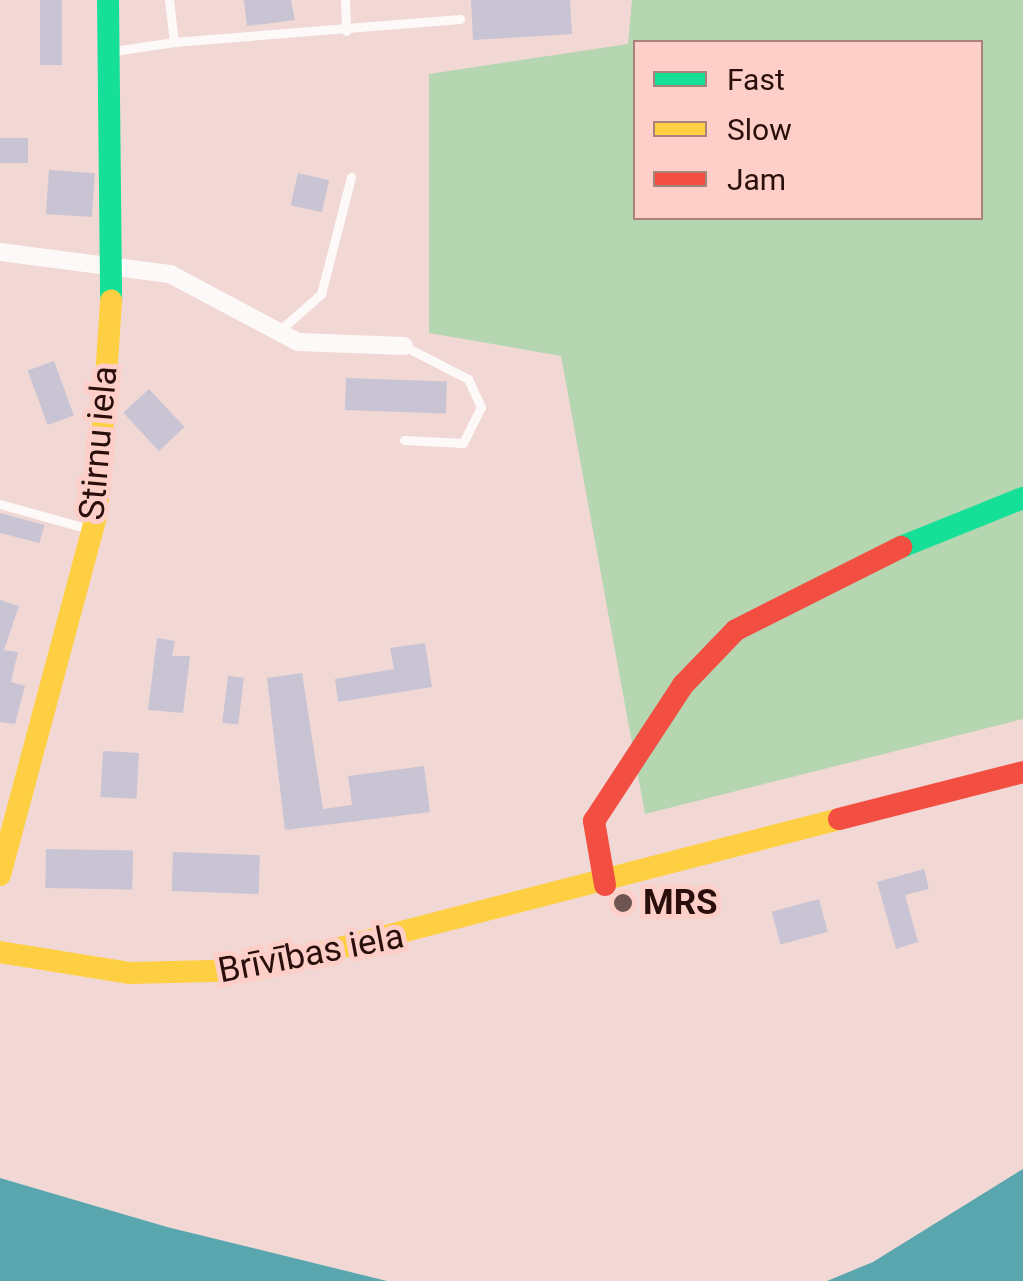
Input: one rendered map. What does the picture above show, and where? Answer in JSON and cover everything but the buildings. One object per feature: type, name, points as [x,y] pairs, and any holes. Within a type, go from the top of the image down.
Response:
[{"type":"street","name":"Stirnu iela","points":[[0,875],[92,530],[113,262],[112,51],[108,0]]},
{"type":"street","points":[[0,252],[113,262],[170,274],[298,342],[404,346]]},
{"type":"street","points":[[612,884],[594,821],[684,685],[736,630],[913,541],[1023,498]]},
{"type":"street","name":"Brīvības iela","points":[[0,952],[130,973],[254,970],[612,884],[1023,772]]},
{"type":"lane","points":[[169,0],[174,42]]},
{"type":"lane","points":[[345,0],[346,31]]},
{"type":"lane","points":[[112,51],[174,42],[460,20]]},
{"type":"lane","points":[[277,331],[322,294],[351,177]]},
{"type":"lane","points":[[404,346],[468,379],[481,407],[462,443],[404,440]]},
{"type":"lane","points":[[0,504],[92,530]]},
{"type":"green space","points":[[632,0],[1023,0],[1023,719],[645,814],[561,356],[429,333],[429,74],[628,44]]},
{"type":"water","points":[[1023,1169],[1023,1281],[827,1281],[873,1262]]},
{"type":"water","points":[[0,1178],[167,1227],[387,1281],[0,1281]]},
{"type":"traffic: fast","points":[[108,0],[111,300]]},
{"type":"traffic: fast","points":[[901,547],[1023,498]]},
{"type":"traffic: slow","points":[[0,875],[97,513],[111,300]]},
{"type":"traffic: slow","points":[[0,952],[130,973],[254,970],[839,819]]},
{"type":"traffic: jam","points":[[605,885],[594,821],[683,685],[736,630],[901,547]]},
{"type":"traffic: jam","points":[[839,819],[1023,772]]},
{"type":"place","name":"MRS","points":[[623,903]]}]
